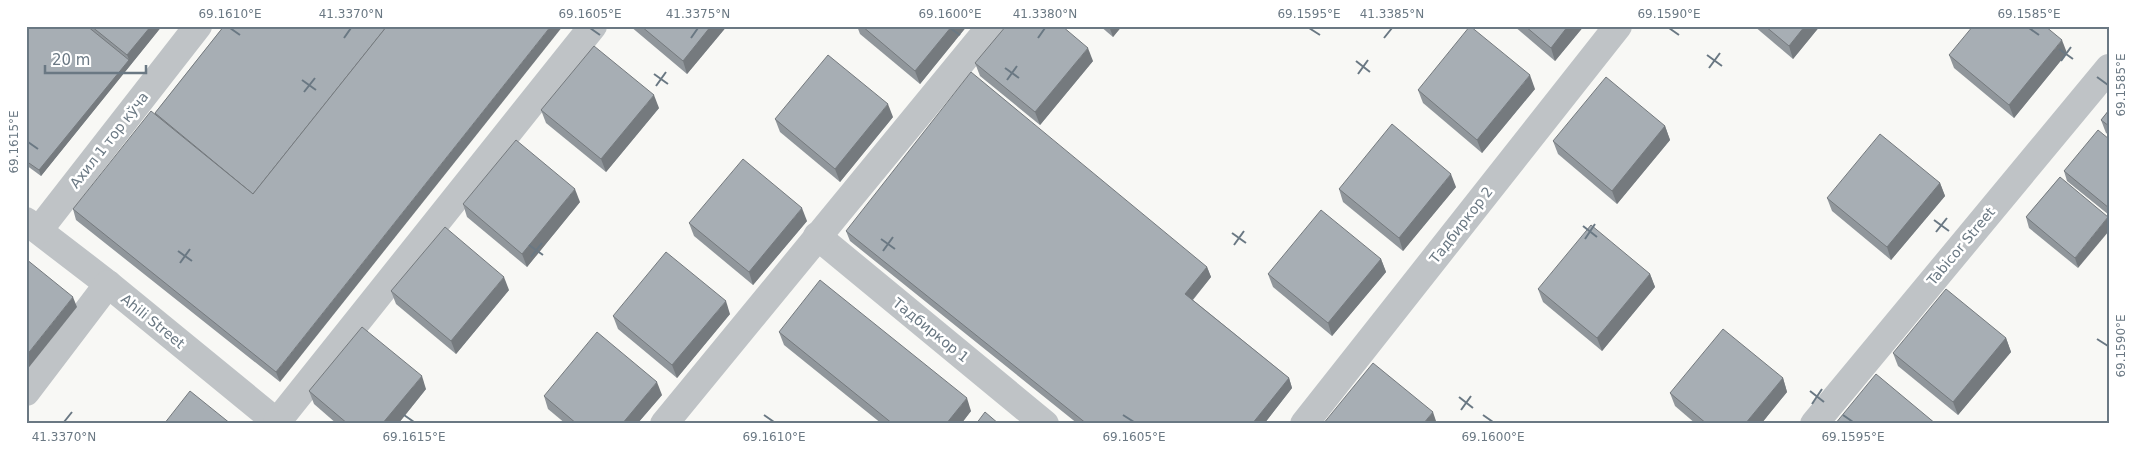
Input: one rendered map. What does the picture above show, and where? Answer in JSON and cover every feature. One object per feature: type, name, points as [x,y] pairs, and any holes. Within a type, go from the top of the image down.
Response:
[{"type":"street","name":"Ахил 1 тор кўча","points":[[32,225],[198,26]]},
{"type":"street","points":[[278,423],[593,26]]},
{"type":"street","points":[[664,424],[991,26]]},
{"type":"street","name":"Тадбиркор 2","points":[[1304,424],[1618,26]]},
{"type":"street","name":"Tabicor Street","points":[[1814,424],[2109,68]]},
{"type":"street","name":"Ahili Street","points":[[32,225],[108,284],[278,423]]},
{"type":"street","name":"Тадбиркор 1","points":[[817,236],[1045,424]]},
{"type":"street","points":[[26,392],[108,284]]},
{"type":"building","points":[[26,26],[87,26],[129,60],[39,170],[26,161]]},
{"type":"building","points":[[91,26],[151,26],[127,55]]},
{"type":"building","points":[[224,26],[387,26],[253,194],[155,113]]},
{"type":"building","points":[[387,26],[551,26],[276,372],[73,209],[151,111],[253,194]]},
{"type":"building","points":[[641,26],[711,26],[683,61]]},
{"type":"building","points":[[862,26],[952,26],[915,71]]},
{"type":"building","points":[[1006,26],[1062,26],[1088,48],[1035,112],[975,63]]},
{"type":"building","points":[[1470,26],[1530,75],[1477,140],[1418,90]]},
{"type":"building","points":[[1525,26],[1568,26],[1551,48]]},
{"type":"building","points":[[1765,26],[1805,26],[1789,46]]},
{"type":"building","points":[[1973,26],[2045,26],[2062,40],[2009,105],[1949,55]]},
{"type":"building","points":[[594,46],[654,95],[601,159],[541,110]]},
{"type":"building","points":[[828,55],[888,104],[835,169],[775,119]]},
{"type":"building","points":[[971,72],[1207,267],[1185,294],[1289,378],[1252,424],[1087,424],[846,231]]},
{"type":"building","points":[[1606,77],[1665,126],[1612,191],[1553,141]]},
{"type":"building","points":[[2109,110],[2109,126],[2101,120]]},
{"type":"building","points":[[1392,124],[1451,174],[1399,238],[1339,189]]},
{"type":"building","points":[[2098,130],[2109,139],[2109,208],[2064,171]]},
{"type":"building","points":[[1880,134],[1940,183],[1887,247],[1827,198]]},
{"type":"building","points":[[516,140],[575,189],[522,254],[463,204]]},
{"type":"building","points":[[743,159],[802,208],[749,272],[689,223]]},
{"type":"building","points":[[2060,177],[2108,217],[2075,258],[2026,217]]},
{"type":"building","points":[[1321,210],[1381,259],[1328,323],[1268,274]]},
{"type":"building","points":[[1591,225],[1650,274],[1597,338],[1538,289]]},
{"type":"building","points":[[445,227],[504,277],[451,341],[391,291]]},
{"type":"building","points":[[666,252],[726,301],[672,365],[613,316]]},
{"type":"building","points":[[26,259],[73,297],[26,356]]},
{"type":"building","points":[[820,280],[967,398],[946,424],[893,424],[779,332]]},
{"type":"building","points":[[1946,289],[2006,338],[1953,402],[1893,353]]},
{"type":"building","points":[[362,327],[422,376],[382,424],[348,424],[309,391]]},
{"type":"building","points":[[1723,329],[1783,378],[1745,424],[1707,424],[1670,393]]},
{"type":"building","points":[[597,332],[657,382],[622,424],[577,424],[544,396]]},
{"type":"building","points":[[1373,363],[1433,412],[1423,424],[1323,424]]},
{"type":"building","points":[[1876,374],[1936,424],[1835,424]]},
{"type":"building","points":[[190,391],[231,424],[164,424]]},
{"type":"building","points":[[985,412],[999,424],[976,424]]}]
